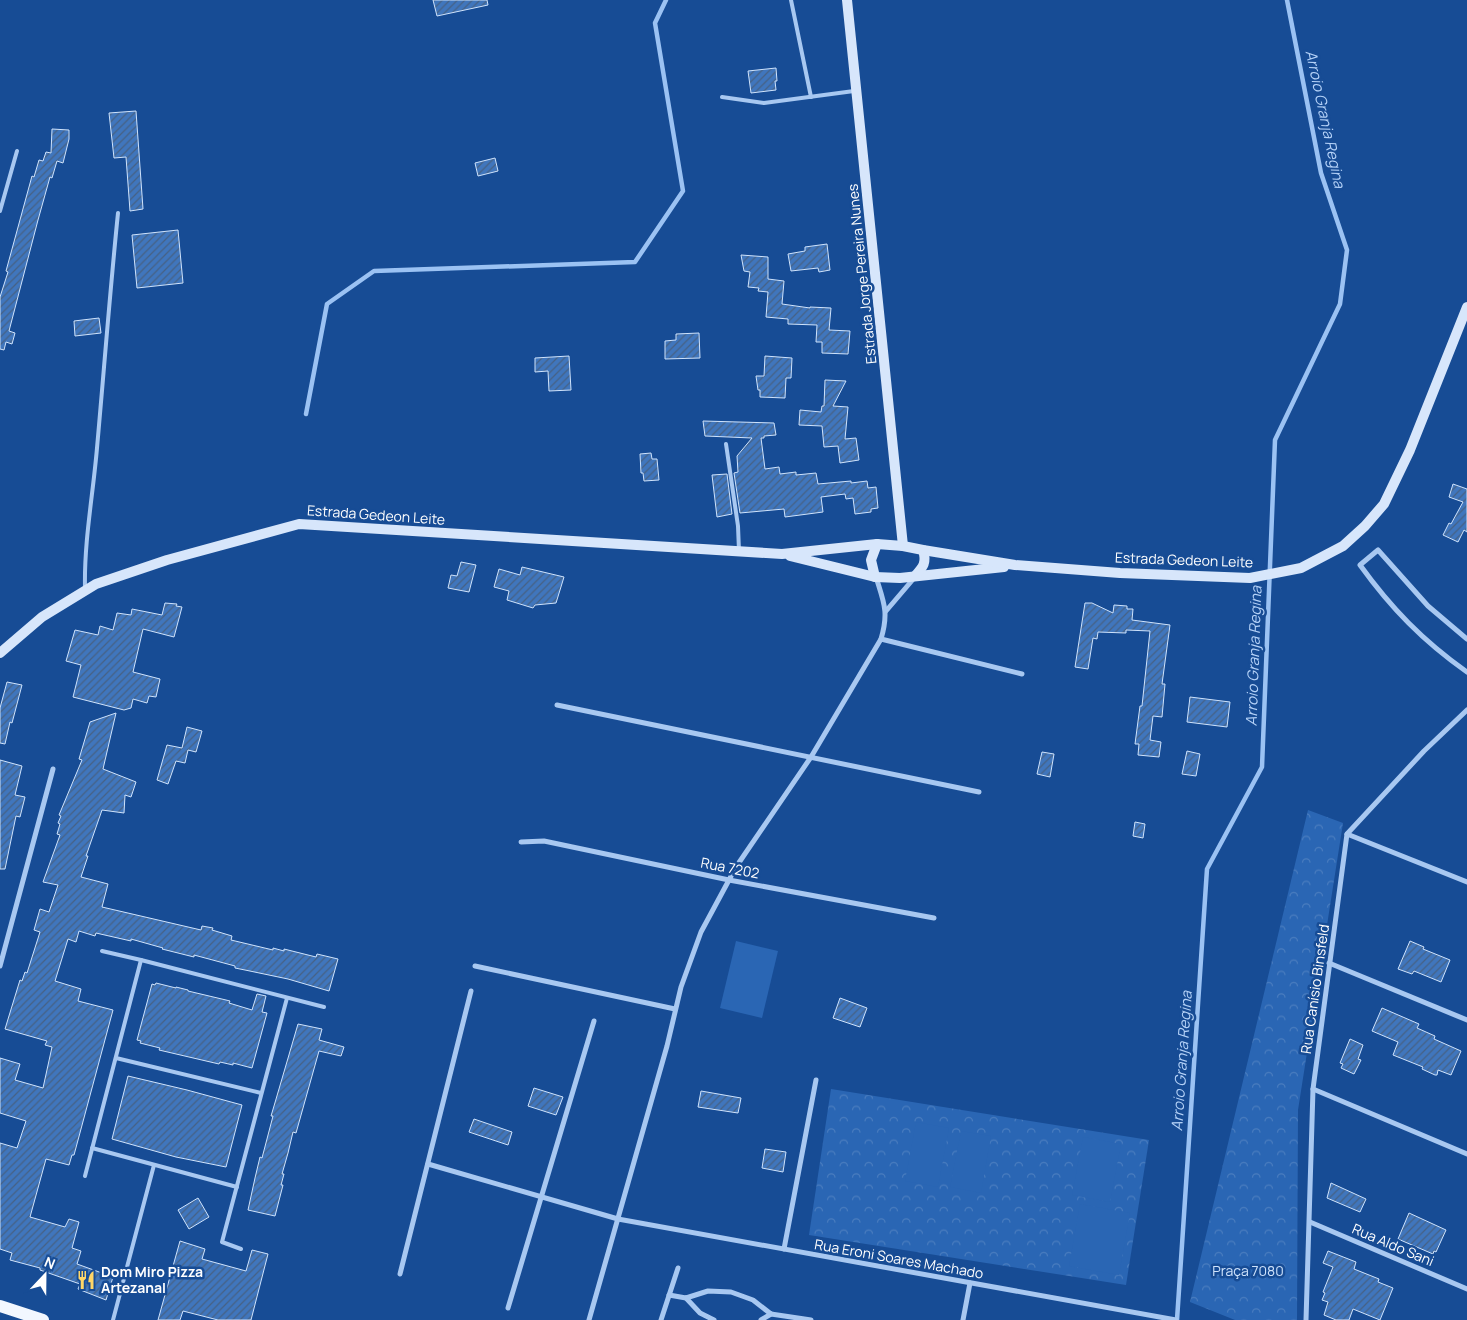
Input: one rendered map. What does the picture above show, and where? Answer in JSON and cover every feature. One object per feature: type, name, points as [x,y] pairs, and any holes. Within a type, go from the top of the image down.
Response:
[{"type":"main road","name":"Estrada Jorge Pereira Nunes","points":[[847,0],[903,546]]},
{"type":"main road","name":"Estrada Gedeon Leite","points":[[0,653],[42,617],[96,584],[167,560],[299,524],[782,554],[877,544],[903,546],[1015,565],[1120,573],[1250,578],[1301,568],[1344,546],[1384,504],[1410,450],[1467,307]]},
{"type":"main road","points":[[875,577],[871,560],[877,544]]},
{"type":"main road","points":[[915,576],[923,567],[926,559],[923,550]]},
{"type":"main road","name":"Estrada Gedeon Leite","points":[[782,554],[875,577],[900,578],[1015,565]]},
{"type":"main road","points":[[0,1306],[43,1320]]},
{"type":"street","points":[[1467,639],[1428,606],[1378,550],[1360,565],[1406,622],[1443,655],[1467,672]]},
{"type":"street","points":[[886,611],[915,576]]},
{"type":"street","points":[[589,1320],[667,1046],[681,987],[701,932],[736,867],[811,758],[881,639],[886,611],[875,577]]},
{"type":"street","points":[[881,639],[1022,674]]},
{"type":"street","points":[[557,705],[980,792]]},
{"type":"street","points":[[1467,710],[1424,751],[1347,834],[1467,882]]},
{"type":"street","points":[[0,966],[53,769]]},
{"type":"street","name":"Rua Canísio Binsfeld","points":[[1306,1320],[1313,1089],[1347,834]]},
{"type":"street","name":"Rua 7202","points":[[522,842],[544,841],[729,880],[934,918]]},
{"type":"street","points":[[1330,963],[1467,1020]]},
{"type":"street","points":[[475,966],[675,1009]]},
{"type":"street","points":[[400,1274],[470,991]]},
{"type":"street","points":[[508,1308],[594,1021]]},
{"type":"street","points":[[784,1249],[816,1080]]},
{"type":"street","points":[[1313,1089],[1467,1154]]},
{"type":"street","name":"Rua Eroni Soares Machado","points":[[428,1164],[618,1219],[1176,1320]]},
{"type":"street","name":"Rua Aldo Sani","points":[[1310,1222],[1467,1288]]},
{"type":"street","points":[[661,1320],[678,1268]]},
{"type":"street","points":[[963,1320],[970,1283]]},
{"type":"street","points":[[669,1295],[686,1298],[708,1291],[731,1292],[753,1300],[771,1314],[811,1320]]},
{"type":"street","points":[[686,1298],[700,1313],[714,1320]]},
{"type":"street","points":[[761,1320],[771,1314]]},
{"type":"lane","points":[[791,0],[811,97]]},
{"type":"lane","points":[[722,96],[764,103],[857,90]]},
{"type":"lane","points":[[0,211],[17,151]]},
{"type":"lane","points":[[85,590],[85,564],[118,213]]},
{"type":"lane","points":[[726,444],[738,526],[739,552]]},
{"type":"lane","points":[[102,951],[324,1007]]},
{"type":"lane","points":[[85,1176],[140,960]]},
{"type":"lane","points":[[241,1249],[222,1242],[287,998]]},
{"type":"lane","points":[[116,1058],[261,1093]]},
{"type":"lane","points":[[92,1148],[237,1187]]},
{"type":"lane","points":[[114,1320],[154,1165]]},
{"type":"green space","name":"Praça 7080","points":[[1308,810],[1343,823],[1298,1110],[1297,1320],[1235,1320],[1190,1302]]},
{"type":"green space","points":[[736,941],[778,951],[762,1018],[720,1008]]},
{"type":"green space","points":[[831,1089],[1149,1140],[1126,1285],[809,1235]]},
{"type":"green space","points":[[916,1122],[949,1128],[938,1187],[905,1181]]},
{"type":"green space","points":[[961,1131],[991,1136],[981,1193],[950,1187]]},
{"type":"green space","points":[[1083,1137],[1121,1144],[1110,1202],[1072,1195]]},
{"type":"green space","points":[[1080,1204],[1130,1213],[1119,1275],[1069,1266]]},
{"type":"building","points":[[433,0],[487,0],[488,5],[437,16]]},
{"type":"building","points":[[776,68],[776,90],[751,93],[748,71]]},
{"type":"building","points":[[136,111],[143,209],[130,211],[126,157],[114,158],[109,113]]},
{"type":"building","points":[[52,129],[69,130],[69,139],[63,163],[57,161],[52,178],[50,177],[9,331],[15,333],[12,344],[6,342],[4,350],[0,349],[0,297],[32,176],[34,177],[39,160],[43,161],[46,152],[51,153]]},
{"type":"building","points":[[495,158],[498,171],[478,176],[475,163]]},
{"type":"building","points":[[178,230],[183,283],[137,288],[132,235]]},
{"type":"building","points":[[827,244],[830,270],[819,272],[818,268],[791,271],[788,254],[805,251],[805,247]]},
{"type":"building","points":[[741,255],[768,257],[768,279],[784,281],[782,304],[810,308],[831,308],[829,330],[850,331],[848,354],[822,353],[822,342],[816,342],[817,325],[788,324],[788,319],[766,317],[768,292],[758,291],[759,288],[748,287],[750,272],[744,271]]},
{"type":"building","points":[[99,318],[101,333],[75,336],[74,321]]},
{"type":"building","points":[[699,333],[700,358],[665,359],[665,341],[676,340],[676,334]]},
{"type":"building","points":[[569,356],[571,390],[549,391],[548,371],[535,372],[535,358]]},
{"type":"building","points":[[765,356],[792,358],[791,378],[786,378],[785,398],[760,397],[756,376],[764,376]]},
{"type":"building","points":[[825,380],[846,381],[833,406],[848,407],[845,439],[856,438],[859,460],[840,463],[838,446],[824,447],[822,426],[799,425],[800,410],[821,412],[822,406],[824,406]]},
{"type":"building","points":[[703,421],[774,423],[776,435],[761,438],[765,469],[779,467],[780,474],[796,472],[796,475],[816,473],[818,484],[867,481],[868,488],[876,487],[878,508],[871,509],[871,512],[855,514],[853,498],[846,499],[845,494],[821,497],[823,512],[785,517],[784,509],[740,513],[734,473],[738,472],[737,456],[752,438],[705,436]]},
{"type":"building","points":[[651,453],[652,459],[657,459],[659,480],[644,481],[643,473],[641,473],[640,454]]},
{"type":"building","points":[[727,474],[732,514],[717,517],[712,475]]},
{"type":"building","points":[[1453,484],[1467,489],[1467,532],[1464,530],[1458,542],[1443,535],[1463,502],[1449,497]]},
{"type":"building","points":[[461,562],[476,565],[469,592],[448,588],[451,575],[457,576]]},
{"type":"building","points":[[522,567],[564,577],[556,603],[535,605],[533,608],[507,600],[509,591],[494,587],[499,569],[520,575]]},
{"type":"building","points":[[165,603],[177,604],[176,606],[182,607],[174,637],[143,629],[133,672],[160,679],[156,697],[149,696],[147,703],[133,699],[131,708],[124,710],[73,697],[81,665],[66,661],[75,630],[98,635],[100,626],[113,630],[117,613],[131,615],[132,609],[162,615]]},
{"type":"building","points":[[1085,603],[1092,603],[1113,613],[1114,605],[1127,606],[1127,609],[1133,609],[1132,620],[1170,625],[1162,684],[1165,684],[1162,717],[1153,716],[1150,740],[1161,742],[1159,757],[1138,755],[1139,744],[1135,744],[1140,706],[1142,706],[1150,631],[1126,630],[1126,633],[1098,632],[1097,639],[1093,638],[1088,669],[1075,667]]},
{"type":"building","points":[[7,682],[22,685],[5,744],[0,743],[0,708]]},
{"type":"building","points":[[1190,697],[1230,702],[1227,727],[1187,722]]},
{"type":"building","points":[[116,713],[103,769],[136,782],[131,797],[125,795],[124,813],[102,810],[86,856],[88,856],[81,877],[108,884],[102,907],[201,930],[202,926],[213,928],[212,930],[232,936],[231,940],[273,950],[273,948],[284,951],[284,949],[316,957],[317,954],[338,959],[329,991],[288,979],[235,968],[235,966],[194,955],[194,957],[162,949],[131,939],[131,941],[96,933],[95,936],[79,931],[76,942],[68,939],[55,981],[81,989],[78,1001],[113,1010],[74,1155],[72,1155],[69,1165],[46,1159],[30,1217],[65,1227],[69,1219],[79,1222],[72,1248],[81,1251],[77,1264],[113,1277],[106,1300],[78,1289],[80,1284],[40,1270],[40,1268],[10,1260],[12,1253],[0,1249],[0,1143],[17,1148],[26,1121],[0,1113],[0,1058],[20,1064],[15,1080],[43,1088],[52,1047],[45,1045],[47,1041],[5,1029],[20,980],[22,981],[25,972],[27,973],[40,932],[34,930],[40,909],[49,912],[58,885],[43,882],[60,835],[57,834],[61,816],[59,815],[82,760],[79,759],[90,722]]},
{"type":"building","points":[[187,727],[202,731],[196,752],[188,750],[185,763],[176,761],[168,784],[157,780],[167,745],[182,748]]},
{"type":"building","points":[[1187,751],[1200,754],[1196,776],[1182,774]]},
{"type":"building","points":[[1042,752],[1054,754],[1050,777],[1037,774]]},
{"type":"building","points":[[0,760],[22,766],[15,795],[25,797],[20,817],[16,816],[5,869],[0,869]]},
{"type":"building","points":[[1135,822],[1145,824],[1143,838],[1133,836]]},
{"type":"building","points":[[1410,941],[1424,947],[1423,949],[1450,960],[1441,982],[1414,971],[1412,974],[1398,969]]},
{"type":"building","points":[[156,983],[230,1001],[229,1003],[252,1010],[257,994],[266,996],[262,1012],[267,1013],[252,1068],[233,1063],[233,1065],[220,1062],[219,1064],[159,1050],[160,1048],[140,1043],[141,1041],[137,1040],[152,984],[155,985]]},
{"type":"building","points":[[840,998],[867,1008],[860,1027],[833,1018]]},
{"type":"building","points":[[1382,1008],[1419,1024],[1417,1028],[1435,1036],[1434,1039],[1461,1051],[1451,1075],[1438,1070],[1437,1075],[1435,1075],[1422,1069],[1423,1067],[1393,1055],[1398,1042],[1372,1031]]},
{"type":"building","points":[[298,1024],[322,1029],[319,1040],[344,1047],[341,1056],[319,1051],[296,1133],[293,1132],[282,1174],[284,1174],[281,1185],[283,1185],[275,1216],[248,1210],[260,1157],[262,1158],[273,1116],[271,1116]]},
{"type":"building","points":[[1350,1039],[1363,1045],[1358,1059],[1361,1060],[1354,1074],[1341,1068],[1343,1064],[1340,1063]]},
{"type":"building","points":[[128,1076],[242,1105],[226,1167],[176,1157],[112,1139]]},
{"type":"building","points":[[534,1088],[563,1097],[556,1115],[528,1106]]},
{"type":"building","points":[[701,1091],[741,1098],[738,1113],[698,1107]]},
{"type":"building","points":[[474,1119],[512,1132],[508,1145],[469,1132]]},
{"type":"building","points":[[765,1149],[786,1152],[783,1172],[762,1168]]},
{"type":"building","points":[[1331,1183],[1366,1199],[1360,1212],[1327,1198]]},
{"type":"building","points":[[198,1198],[209,1217],[189,1229],[178,1210]]},
{"type":"building","points":[[1409,1213],[1446,1230],[1436,1252],[1434,1251],[1433,1254],[1398,1239]]},
{"type":"building","points":[[180,1241],[205,1249],[202,1259],[246,1271],[252,1250],[268,1254],[251,1320],[218,1320],[183,1311],[180,1320],[158,1320]]},
{"type":"building","points":[[1328,1251],[1356,1262],[1354,1269],[1379,1279],[1378,1282],[1393,1288],[1380,1320],[1353,1309],[1349,1320],[1336,1320],[1324,1315],[1328,1302],[1322,1300],[1325,1293],[1323,1292],[1333,1267],[1323,1263]]},
{"type":"waterway","points":[[306,414],[327,304],[374,271],[635,262],[683,191],[655,23],[666,0]]},
{"type":"waterway","name":"Arroio Granja Regina","points":[[1177,1320],[1207,869],[1262,767],[1275,440],[1340,304],[1347,250],[1321,173],[1287,0]]},
{"type":"place","name":"Dom Miro Pizza Artezanal","points":[[86,1280]]}]
